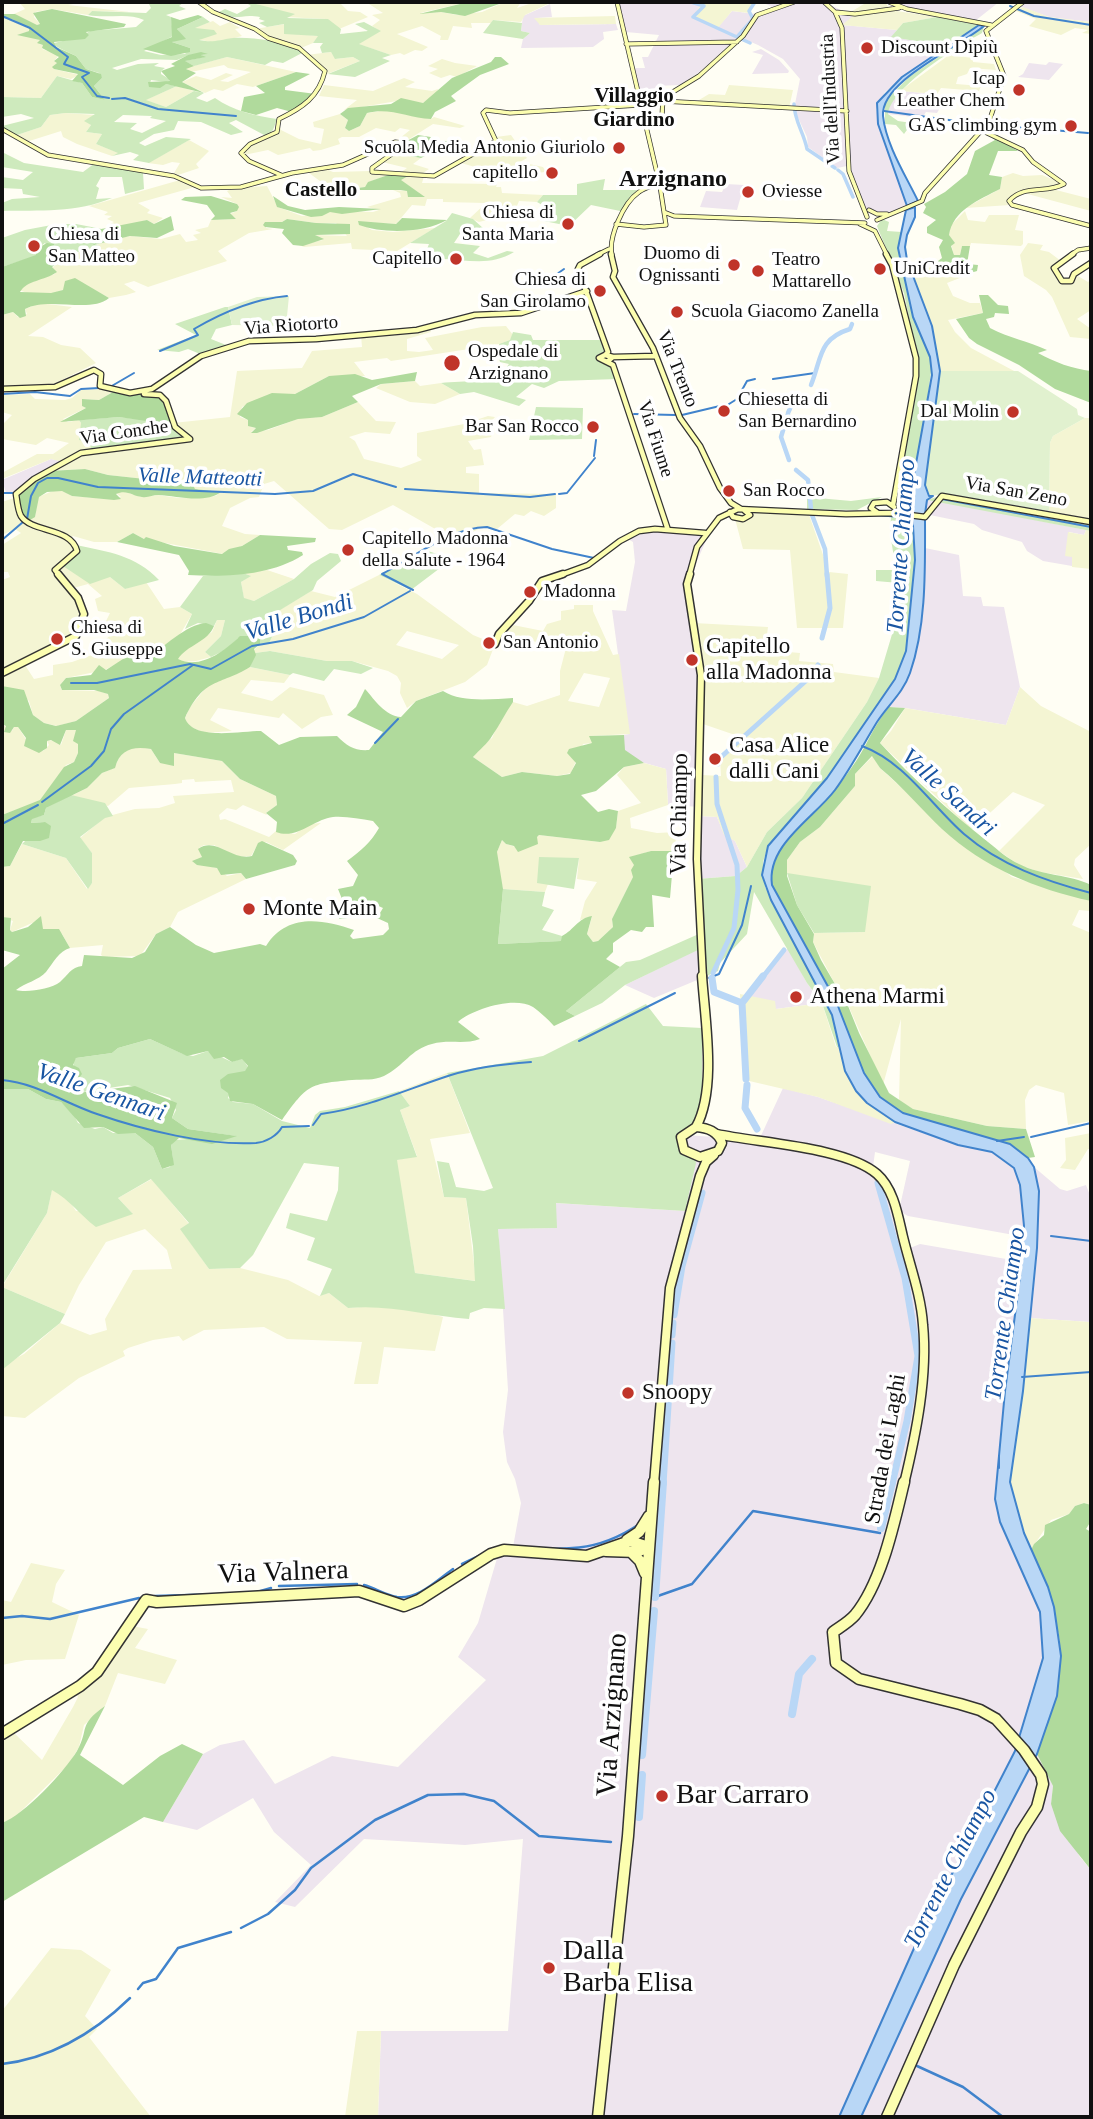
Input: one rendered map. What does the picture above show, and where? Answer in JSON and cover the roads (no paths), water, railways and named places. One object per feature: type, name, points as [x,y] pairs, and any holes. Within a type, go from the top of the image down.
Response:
[{"type":"street","points":[[199,2],[213,12],[255,29],[273,40],[299,48],[325,71],[318,92],[298,110],[279,119],[277,132],[250,144],[242,153],[249,161],[281,175]]},
{"type":"street","points":[[617,2],[666,222]]},
{"type":"street","points":[[643,118],[662,116],[662,101],[666,95],[699,76],[743,36],[757,15],[794,2]]},
{"type":"street","name":"Via dell'Industria","points":[[824,2],[841,22],[849,175],[863,222],[875,231],[888,257]]},
{"type":"street","points":[[887,9],[891,7],[890,2],[907,9],[990,26]]},
{"type":"street","points":[[664,212],[674,216],[863,222],[876,220],[917,204],[922,201],[925,192],[985,131],[1004,77],[986,34],[990,26],[1023,2]]},
{"type":"street","name":"Via dell'Industria","points":[[835,12],[855,14],[907,9]]},
{"type":"street","name":"Via dell'Industria","points":[[841,22],[855,14]]},
{"type":"street","points":[[626,44],[737,42]]},
{"type":"street","points":[[662,101],[847,111]]},
{"type":"street","points":[[2,129],[48,155],[177,177],[201,188],[241,187],[281,175],[343,165],[399,142],[402,146],[372,168],[372,172],[434,176],[496,141],[483,113],[486,110],[510,113],[640,106]]},
{"type":"street","points":[[985,131],[1027,153],[1033,162],[1064,182],[1062,186],[1024,191],[1011,197],[1010,203],[1021,209],[1091,226]]},
{"type":"street","name":"Via dell'Industria","points":[[849,175],[876,220]]},
{"type":"street","points":[[599,255],[609,249],[609,238],[637,193],[659,183]]},
{"type":"street","points":[[637,193],[648,189],[660,190]]},
{"type":"street","points":[[869,210],[877,214],[891,213]]},
{"type":"street","points":[[619,223],[640,227],[666,222],[674,216]]},
{"type":"street","points":[[876,220],[901,291],[910,344],[916,358],[916,376],[894,507],[887,513]]},
{"type":"street","points":[[863,222],[875,231]]},
{"type":"street","points":[[1091,248],[1078,250],[1055,268],[1054,272],[1062,281],[1070,281],[1074,274],[1091,263]]},
{"type":"street","name":"Via Trento","points":[[609,249],[616,284],[639,319],[680,418],[700,446],[730,502],[731,511]]},
{"type":"street","points":[[599,255],[611,257]]},
{"type":"street","name":"Via Fiume","points":[[599,255],[580,265],[578,270],[668,530]]},
{"type":"street","name":"Via Riotorto","points":[[130,393],[163,384],[201,356],[233,345],[264,339],[316,339],[418,330],[475,315],[528,310],[587,291]]},
{"type":"street","points":[[609,358],[656,356]]},
{"type":"street","points":[[2,389],[55,387],[94,370],[101,374],[100,386],[104,389],[130,393]]},
{"type":"street","name":"Via Conche","points":[[2,673],[76,636],[84,614],[78,598],[55,570],[77,551],[76,546],[64,536],[25,520],[20,515],[18,492],[81,453],[190,439],[176,427],[166,401],[160,395],[130,393]]},
{"type":"street","points":[[858,514],[894,495]]},
{"type":"street","name":"Via San Zeno","points":[[731,511],[743,509],[887,513],[926,517],[939,497],[945,496],[1091,522]]},
{"type":"street","name":"Via Trento","points":[[730,502],[750,515]]},
{"type":"street","points":[[879,502],[894,507]]},
{"type":"street","points":[[871,507],[878,513]]},
{"type":"street","name":"Via San Zeno","points":[[894,507],[904,515]]},
{"type":"street","points":[[714,524],[768,510]]},
{"type":"street","points":[[731,511],[732,517],[737,519]]},
{"type":"street","name":"Via Chiampo","points":[[705,1111],[707,1060],[697,859],[701,675],[687,587],[697,547],[705,533],[731,511]]},
{"type":"street","points":[[495,644],[499,634],[542,581],[588,565],[620,541],[639,531],[705,533]]},
{"type":"street","points":[[705,1111],[696,1127],[684,1133],[680,1142],[681,1148],[692,1156],[703,1158],[714,1155],[721,1147],[743,1138]]},
{"type":"street","points":[[705,1111],[721,1147]]},
{"type":"street","points":[[696,1127],[743,1138]]},
{"type":"street","name":"Strada dei Laghi","points":[[743,1138],[844,1159],[865,1166],[877,1174],[886,1183],[894,1203],[917,1291],[924,1334],[917,1407],[897,1509],[875,1581],[856,1614],[834,1632],[836,1663],[859,1679],[980,1710],[996,1719],[1015,1737],[1037,1768],[1043,1784],[1037,1807],[1021,1832],[954,1965],[887,2117]]},
{"type":"street","name":"Via Arzignano","points":[[598,2117],[628,1836],[670,1289],[700,1176],[706,1163],[714,1155]]},
{"type":"street","points":[[692,1156],[700,1176]]},
{"type":"street","name":"Via Valnera","points":[[2,1734],[80,1686],[97,1672],[146,1600],[156,1602],[359,1591],[404,1606],[419,1600],[491,1554],[504,1550],[587,1556],[605,1551],[626,1542],[639,1532],[652,1512]]},
{"type":"street","points":[[626,1542],[636,1541],[649,1547]]},
{"type":"street","name":"Via Valnera","points":[[605,1551],[631,1552],[649,1547]]},
{"type":"street","points":[[631,1552],[640,1561],[646,1577]]},
{"type":"water","points":[[979,25],[984,26],[907,78],[885,103],[883,116],[888,138],[918,201],[907,206],[878,124],[877,103],[902,77]]},
{"type":"water","points":[[915,207],[915,217],[905,247],[907,260],[932,326],[940,371],[925,485],[929,496],[933,496],[927,500],[925,514],[924,595],[916,654],[903,687],[877,722],[841,782],[793,833],[776,857],[772,885],[836,1001],[864,1073],[880,1097],[903,1113],[1010,1144],[1028,1158],[1034,1167],[1039,1191],[1037,1248],[1023,1391],[1010,1482],[1024,1533],[1054,1607],[1061,1656],[1057,1696],[1037,1754],[961,1899],[861,2117],[839,2117],[915,1946],[1015,1751],[1043,1658],[1040,1612],[1000,1522],[995,1499],[1024,1226],[1020,1185],[1014,1168],[992,1152],[958,1145],[895,1122],[867,1103],[856,1091],[845,1071],[832,1015],[771,900],[762,875],[768,846],[827,778],[895,679],[906,651],[915,560],[911,491],[932,375],[930,357],[913,317],[898,248],[906,210]]},
{"type":"waterway","points":[[691,2],[704,6],[693,17],[750,43]]},
{"type":"waterway","points":[[737,37],[753,19],[749,11],[755,2]]},
{"type":"waterway","points":[[1010,6],[1034,16],[1091,25]]},
{"type":"waterway","points":[[2,16],[30,28],[68,57],[64,64],[89,73],[82,77],[97,96],[109,98]]},
{"type":"waterway","points":[[112,99],[125,98],[158,109],[236,116]]},
{"type":"waterway","points":[[794,104],[807,149],[835,168]]},
{"type":"waterway","points":[[884,111],[985,125]]},
{"type":"waterway","points":[[991,125],[1088,133]]},
{"type":"waterway","points":[[838,170],[843,174],[853,197]]},
{"type":"waterway","points":[[557,274],[564,269]]},
{"type":"waterway","points":[[160,351],[198,335],[194,329],[227,312],[251,303],[287,296]]},
{"type":"waterway","points":[[811,385],[826,344],[850,329],[852,324]]},
{"type":"waterway","points":[[110,387],[134,373]]},
{"type":"waterway","name":"Valle Matteotti","points":[[773,379],[815,373]]},
{"type":"waterway","name":"Valle Matteotti","points":[[729,404],[737,399],[747,381],[755,379]]},
{"type":"waterway","points":[[2,394],[35,392],[70,396],[81,389],[99,388]]},
{"type":"waterway","points":[[788,413],[792,404],[803,404],[804,401]]},
{"type":"waterway","name":"Valle Matteotti","points":[[682,415],[724,405]]},
{"type":"waterway","name":"Valle Matteotti","points":[[634,414],[675,415]]},
{"type":"waterway","points":[[788,414],[781,437],[789,460]]},
{"type":"waterway","name":"Valle Matteotti","points":[[594,456],[596,440]]},
{"type":"waterway","name":"Valle Matteotti","points":[[559,494],[567,493],[595,458]]},
{"type":"waterway","points":[[796,470],[808,480],[811,509]]},
{"type":"waterway","name":"Valle Matteotti","points":[[27,519],[31,496],[38,483],[47,478],[98,487],[275,494],[313,491],[353,474],[396,487]]},
{"type":"waterway","name":"Valle Matteotti","points":[[405,489],[530,497],[555,494]]},
{"type":"waterway","points":[[2,493],[14,493]]},
{"type":"waterway","points":[[942,499],[1091,527]]},
{"type":"waterway","points":[[812,515],[825,549],[827,576]]},
{"type":"waterway","points":[[877,515],[900,517]]},
{"type":"waterway","name":"Valle Matteotti","points":[[2,540],[23,522]]},
{"type":"waterway","name":"Valle Bondi","points":[[413,590],[382,574],[433,544],[459,532],[473,529],[487,527],[552,549],[594,558]]},
{"type":"waterway","points":[[822,638],[830,608],[827,574]]},
{"type":"waterway","name":"Valle Bondi","points":[[71,683],[97,683],[190,664],[211,669],[252,646],[293,639],[364,617],[410,591]]},
{"type":"waterway","name":"Valle Bondi","points":[[42,802],[91,766],[104,751],[111,729],[124,714],[193,665]]},
{"type":"waterway","points":[[718,764],[721,757],[809,678],[818,665]]},
{"type":"waterway","points":[[375,743],[398,719]]},
{"type":"waterway","name":"Valle Sandri","points":[[862,746],[891,762],[964,834],[993,855],[1040,877],[1091,893]]},
{"type":"waterway","points":[[713,973],[734,928],[738,890],[737,865],[717,804],[716,777]]},
{"type":"waterway","name":"Valle Bondi","points":[[2,824],[38,805]]},
{"type":"waterway","name":"Valle Gennari","points":[[709,978],[719,974],[742,925],[751,886]]},
{"type":"waterway","points":[[762,978],[784,950]]},
{"type":"waterway","points":[[742,1003],[763,976]]},
{"type":"waterway","points":[[712,978],[714,992],[742,1003]]},
{"type":"waterway","name":"Valle Gennari","points":[[579,1041],[675,993]]},
{"type":"waterway","points":[[742,1003],[746,1079]]},
{"type":"waterway","name":"Valle Gennari","points":[[313,1125],[321,1114],[371,1103],[451,1075],[491,1066],[531,1062]]},
{"type":"waterway","name":"Valle Gennari","points":[[2,1080],[39,1089],[115,1120],[155,1131],[217,1142],[256,1143],[271,1138],[282,1127],[309,1126]]},
{"type":"waterway","points":[[747,1085],[745,1108],[757,1129]]},
{"type":"waterway","points":[[1031,1137],[1091,1123]]},
{"type":"waterway","points":[[997,1141],[1024,1137]]},
{"type":"waterway","points":[[878,1183],[905,1278],[918,1356],[907,1421],[892,1484]]},
{"type":"waterway","points":[[674,1315],[682,1266],[702,1193]]},
{"type":"waterway","points":[[1051,1236],[1091,1241]]},
{"type":"waterway","points":[[672,1335],[673,1323]]},
{"type":"waterway","points":[[663,1484],[672,1343]]},
{"type":"waterway","points":[[1022,1377],[1091,1372]]},
{"type":"waterway","name":"Torrente Chiampo","points":[[999,1456],[999,1468]]},
{"type":"waterway","points":[[655,1597],[663,1482]]},
{"type":"waterway","points":[[881,1528],[892,1482]]},
{"type":"waterway","points":[[655,1597],[692,1584],[753,1511],[880,1533]]},
{"type":"waterway","points":[[511,1546],[577,1548],[607,1541],[638,1525]]},
{"type":"waterway","points":[[462,1564],[483,1554]]},
{"type":"waterway","points":[[364,1585],[393,1596],[405,1597],[427,1588],[453,1569]]},
{"type":"waterway","points":[[279,1586],[357,1584]]},
{"type":"waterway","points":[[257,1592],[271,1588]]},
{"type":"waterway","points":[[155,1596],[224,1594]]},
{"type":"waterway","points":[[2,1618],[22,1616],[50,1619],[139,1598]]},
{"type":"waterway","points":[[642,1755],[654,1611]]},
{"type":"waterway","points":[[792,1714],[799,1674],[812,1659]]},
{"type":"waterway","points":[[639,1817],[642,1775]]},
{"type":"waterway","points":[[241,1928],[268,1914],[295,1890],[311,1868],[375,1820],[428,1795],[464,1794],[494,1801],[539,1836],[611,1842]]},
{"type":"waterway","points":[[138,1989],[143,1983],[156,1979],[178,1948],[231,1932]]},
{"type":"waterway","points":[[2,2064],[38,2056],[72,2042],[102,2022],[130,1998]]},
{"type":"waterway","points":[[917,2066],[963,2087],[1003,2117]]},
{"type":"place","name":"Discount Dipiù","points":[[867,48]]},
{"type":"place","name":"Icap Leather Chem","points":[[1019,90]]},
{"type":"place","name":"GAS climbing gym","points":[[1071,126]]},
{"type":"place","name":"Scuola Media Antonio Giuriolo","points":[[619,148]]},
{"type":"place","name":"capitello","points":[[552,173]]},
{"type":"place","name":"Oviesse","points":[[748,192]]},
{"type":"place","name":"Chiesa di Santa Maria","points":[[568,224]]},
{"type":"place","name":"Chiesa di San Matteo","points":[[34,246]]},
{"type":"place","name":"Capitello","points":[[456,259]]},
{"type":"place","name":"Duomo di Ognissanti","points":[[734,265]]},
{"type":"place","name":"UniCredit","points":[[880,269]]},
{"type":"place","name":"Teatro Mattarello","points":[[758,271]]},
{"type":"place","name":"Chiesa di San Girolamo","points":[[600,291]]},
{"type":"place","name":"Scuola Giacomo Zanella","points":[[677,312]]},
{"type":"place","name":"Ospedale di Arzignano","points":[[452,363]]},
{"type":"place","name":"Chiesetta di San Bernardino","points":[[724,411]]},
{"type":"place","name":"Dal Molin","points":[[1013,412]]},
{"type":"place","name":"Bar San Rocco","points":[[593,427]]},
{"type":"place","name":"San Rocco","points":[[729,491]]},
{"type":"place","name":"Capitello Madonna della Salute - 1964","points":[[348,550]]},
{"type":"place","name":"Madonna","points":[[530,592]]},
{"type":"place","name":"Chiesa di S. Giuseppe","points":[[57,639]]},
{"type":"place","name":"San Antonio","points":[[489,643]]},
{"type":"place","name":"Capitello alla Madonna","points":[[692,660]]},
{"type":"place","name":"Casa Alice dalli Cani","points":[[715,759]]},
{"type":"place","name":"Monte Main","points":[[249,909]]},
{"type":"place","name":"Athena Marmi","points":[[796,997]]},
{"type":"place","name":"Snoopy","points":[[628,1393]]},
{"type":"place","name":"Bar Carraro","points":[[662,1796]]},
{"type":"place","name":"Dalla Barba Elisa","points":[[549,1968]]},
{"type":"district","name":"Villaggio Giardino","points":[[634,109]]},
{"type":"district","name":"Arzignano","points":[[673,180]]},
{"type":"district","name":"Castello","points":[[321,191]]}]
